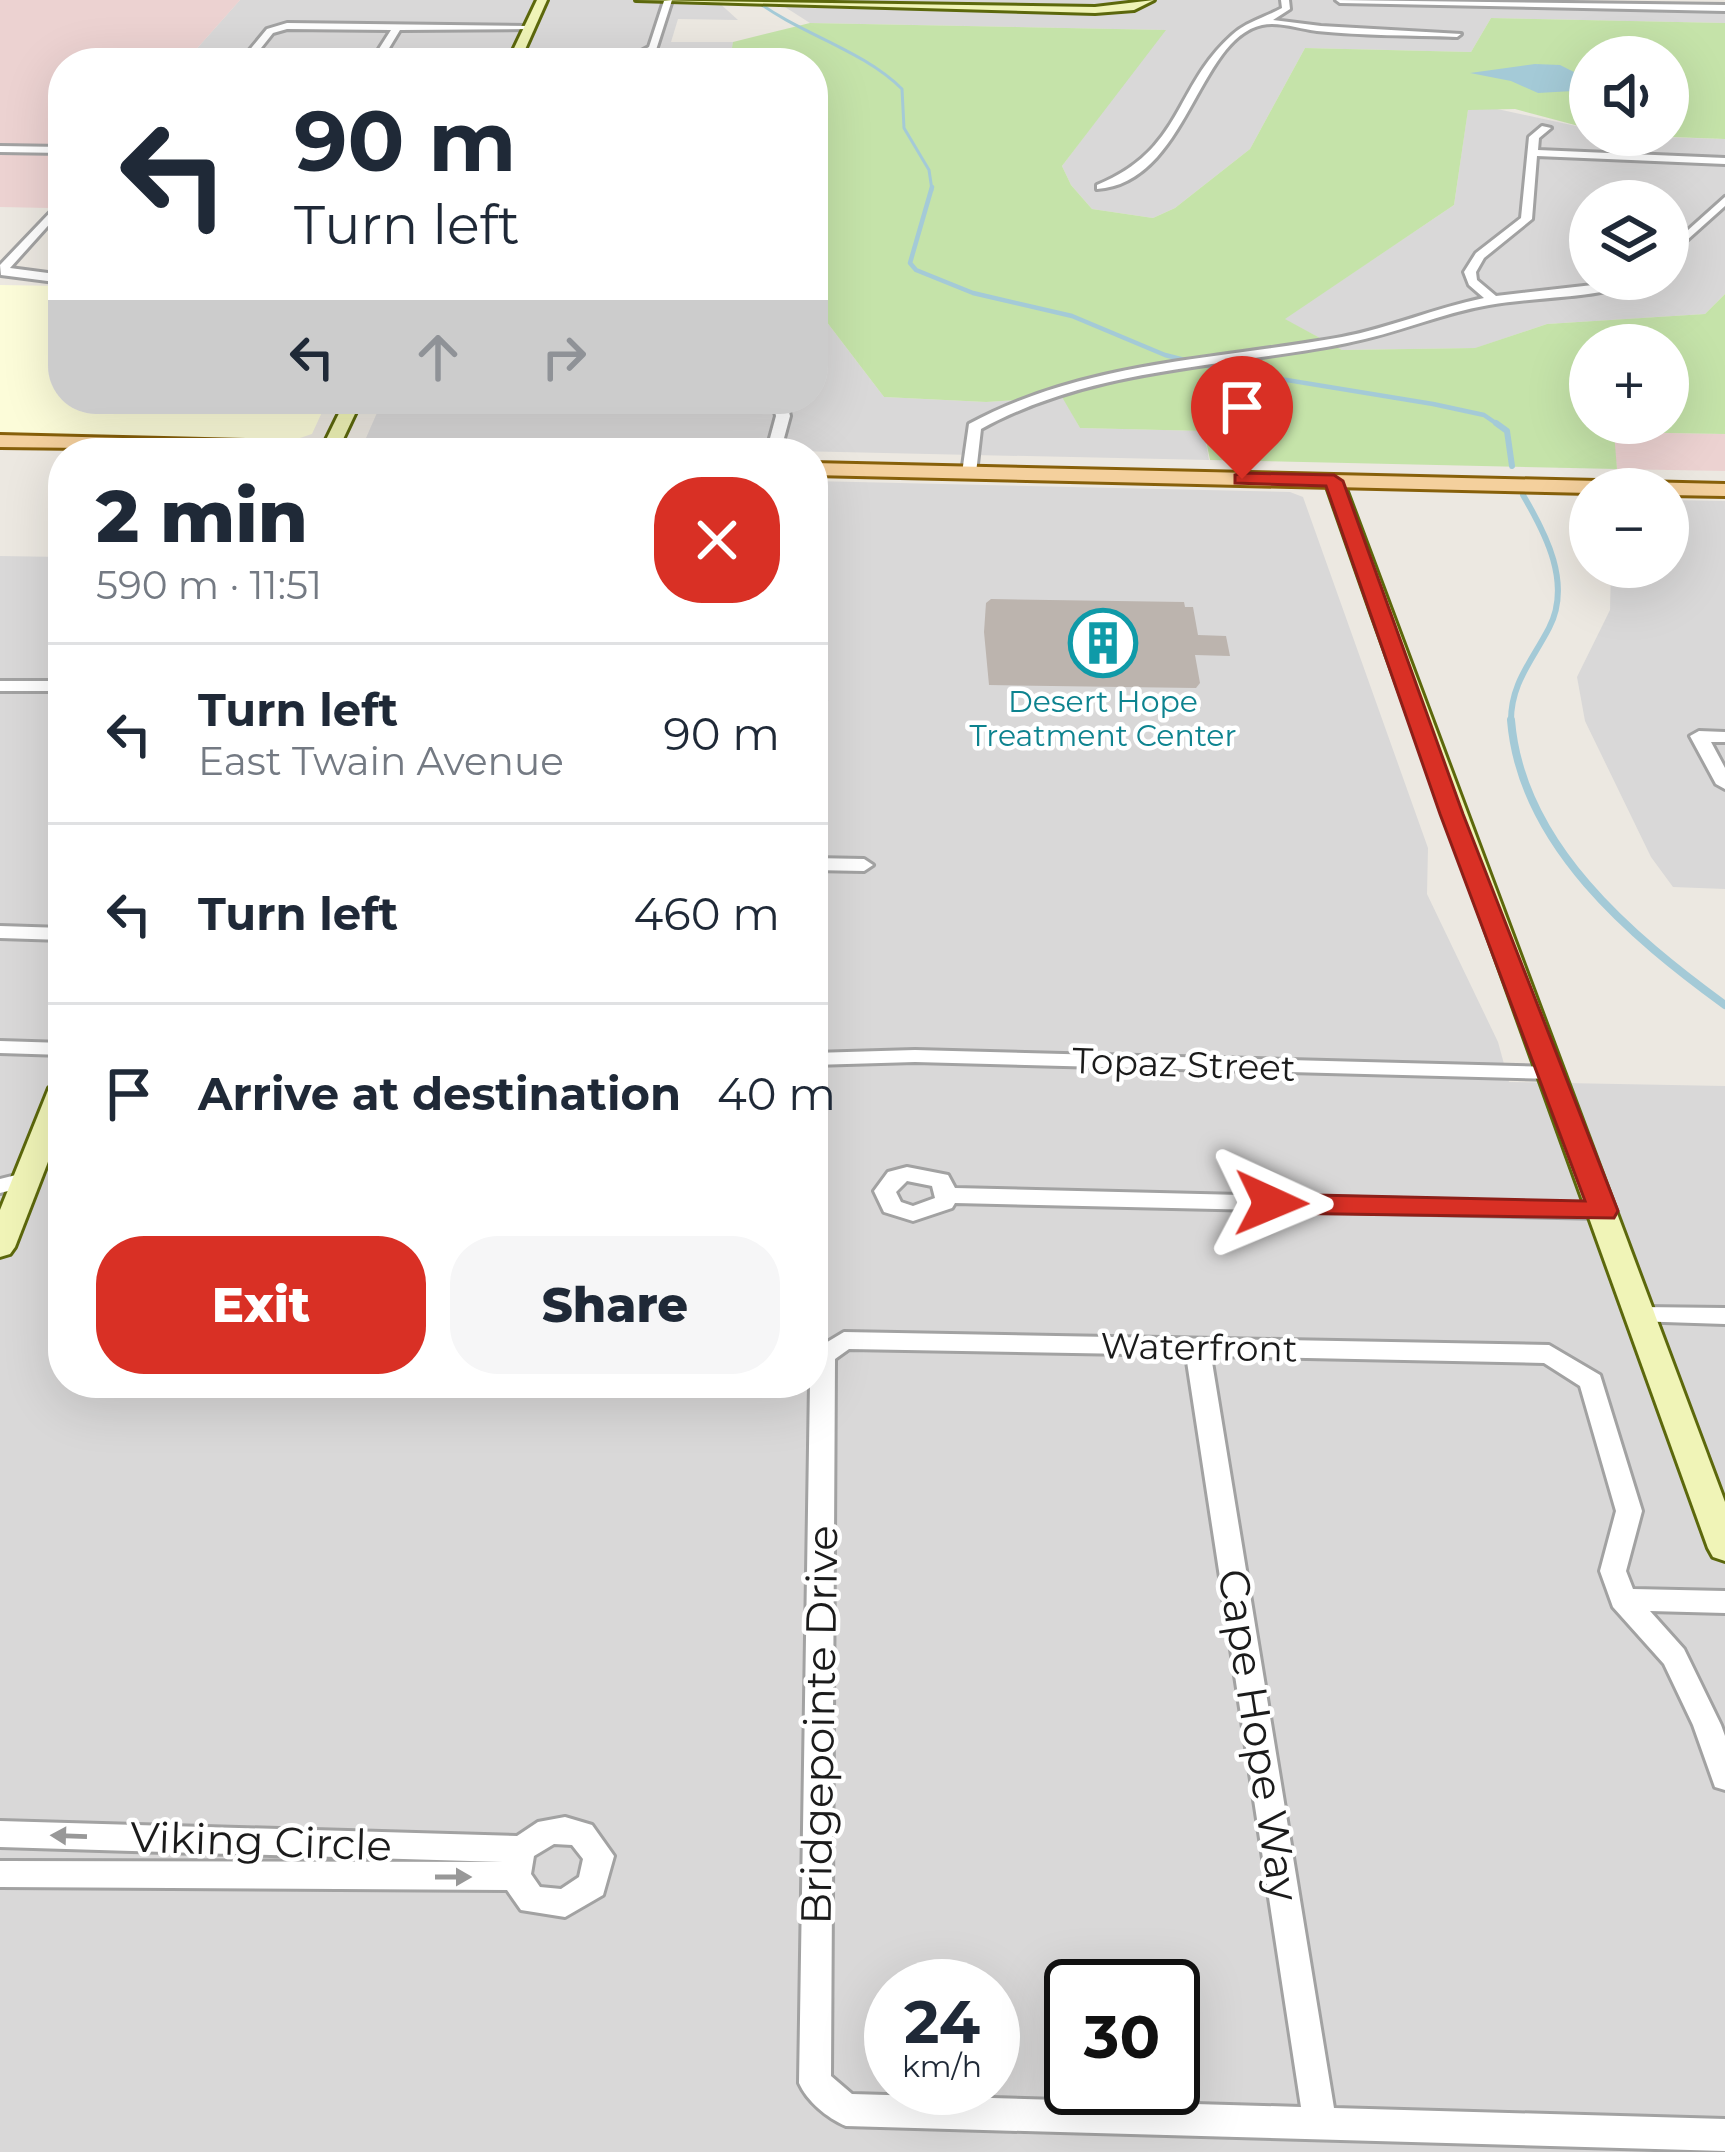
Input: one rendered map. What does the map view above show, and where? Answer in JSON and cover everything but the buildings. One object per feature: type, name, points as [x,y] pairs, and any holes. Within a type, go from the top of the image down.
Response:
[{"type":"main road","points":[[0,441],[48,442]]},
{"type":"main road","points":[[0,454],[48,456]]},
{"type":"main road","points":[[828,470],[1725,490]]},
{"type":"street","points":[[520,48],[542,0]]},
{"type":"street","points":[[641,0],[1095,10],[1150,0]]},
{"type":"street","points":[[1101,187],[1119,182],[1156,156],[1233,39],[1286,9],[1285,0]]},
{"type":"street","points":[[1340,0],[1725,8]]},
{"type":"street","points":[[653,48],[668,1]]},
{"type":"street","points":[[1264,21],[1321,29],[1457,34]]},
{"type":"street","points":[[385,48],[398,27]]},
{"type":"street","points":[[258,48],[277,28],[529,29]]},
{"type":"street","points":[[1493,300],[1471,281],[1469,271],[1474,260],[1526,219],[1534,137],[1546,128]]},
{"type":"street","points":[[0,149],[48,150]]},
{"type":"street","points":[[1533,153],[1725,161]]},
{"type":"street","points":[[1689,234],[1725,200]]},
{"type":"street","points":[[48,219],[4,268],[5,273],[48,277]]},
{"type":"street","points":[[968,473],[974,427],[994,413],[1050,391],[1350,339],[1493,300],[1569,294]]},
{"type":"street","points":[[1334,481],[1451,814],[1554,1073],[1725,1548]]},
{"type":"street","points":[[0,686],[48,686]]},
{"type":"street","points":[[1725,737],[1699,736],[1725,784]]},
{"type":"street","points":[[828,864],[864,865]]},
{"type":"street","points":[[0,932],[48,934]]},
{"type":"street","points":[[0,1047],[48,1049]]},
{"type":"street","name":"Topaz Street","points":[[828,1059],[915,1056],[1554,1073]]},
{"type":"street","points":[[0,1247],[14,1182],[48,1117]]},
{"type":"street","points":[[947,1196],[1604,1211]]},
{"type":"street","points":[[1641,1315],[1725,1316]]},
{"type":"street","name":"Waterfront","points":[[833,1348],[844,1340],[1549,1354],[1591,1382],[1618,1465],[1628,1511],[1613,1571],[1623,1599]]},
{"type":"street","name":"Cape Hope Way","points":[[1197,1347],[1321,2123]]},
{"type":"street","name":"Bridgepointe Drive","points":[[828,1352],[833,1348]]},
{"type":"street","name":"Bridgepointe Drive","points":[[823,1398],[815,2083],[846,2110],[1321,2123]]},
{"type":"street","points":[[1623,1599],[1725,1602]]},
{"type":"street","points":[[1623,1599],[1674,1657],[1707,1725],[1725,1778]]},
{"type":"street","name":"Viking Circle","points":[[0,1834],[518,1863],[0,1874]]},
{"type":"street","points":[[1321,2123],[1725,2134]]},
{"type":"shaded area","points":[[0,0],[240,0],[197,48],[48,48],[48,208],[0,207]]},
{"type":"shaded area","points":[[240,0],[716,0],[738,20],[678,19],[671,42],[733,42],[732,48],[197,48]]},
{"type":"shaded area","points":[[774,0],[1354,0],[1725,7],[1725,23],[1491,18],[1471,52],[1305,48],[1250,149],[1175,208],[1153,218],[1092,209],[1062,166],[1164,30],[810,23]]},
{"type":"shaded area","points":[[1488,107],[1569,124],[1569,156],[1689,156],[1689,138],[1725,139],[1725,294],[1705,314],[1547,324],[1476,348],[1342,350],[1284,319],[1454,205],[1468,109]]},
{"type":"shaded area","points":[[0,285],[48,286],[48,414],[321,414],[312,434],[300,438],[0,434]]},
{"type":"shaded area","points":[[828,324],[884,397],[986,402],[1063,397],[1080,428],[1204,431],[1209,460],[828,452],[828,438],[366,438],[376,414],[828,414]]},
{"type":"shaded area","points":[[1689,433],[1725,434],[1725,471],[1617,468],[1614,444],[1689,444]]},
{"type":"shaded area","points":[[828,481],[1290,492],[1303,497],[1428,848],[1427,894],[1498,1042],[1509,1082],[1725,1086],[1725,2152],[0,2152],[0,556],[48,557],[48,1398],[828,1398]]},
{"type":"shaded area","points":[[1689,500],[1725,501],[1725,889],[1673,887],[1651,857],[1585,721],[1577,677],[1610,610],[1611,588],[1689,588]]},
{"type":"green space","points":[[1491,18],[1725,23],[1725,139],[1689,138],[1689,36],[1569,36],[1569,123],[1515,109],[1468,110],[1454,205],[1285,319],[1342,350],[1475,348],[1547,324],[1705,314],[1725,294],[1725,434],[1689,433],[1689,324],[1569,324],[1569,444],[1615,444],[1617,468],[1210,460],[1204,431],[1080,428],[1062,397],[986,402],[884,397],[828,324],[828,48],[732,48],[733,42],[810,23],[1166,30],[1062,166],[1071,185],[1092,209],[1153,218],[1175,208],[1250,149],[1305,48],[1471,52]]},
{"type":"water","points":[[1560,65],[1569,70],[1569,91],[1538,93],[1511,81],[1470,73]]},
{"type":"waterway","points":[[755,0],[869,63],[902,89],[904,128],[929,170],[932,188]]},
{"type":"waterway","points":[[932,188],[910,263],[916,270],[973,293],[1072,316],[1165,355],[1220,369],[1433,404],[1484,415],[1500,426]]},
{"type":"waterway","points":[[1496,423],[1507,431],[1512,466]]},
{"type":"waterway","points":[[1511,721],[1518,685],[1549,628],[1558,594],[1547,543],[1523,495]]},
{"type":"waterway","points":[[1511,721],[1519,765],[1559,847],[1619,918],[1725,1005]]},
{"type":"place","name":"Desert Hope Treatment Center","points":[[1103,643]]},
{"type":"route","points":[[1242,479],[1334,481],[1451,814],[1604,1211],[1271,1203]]}]
